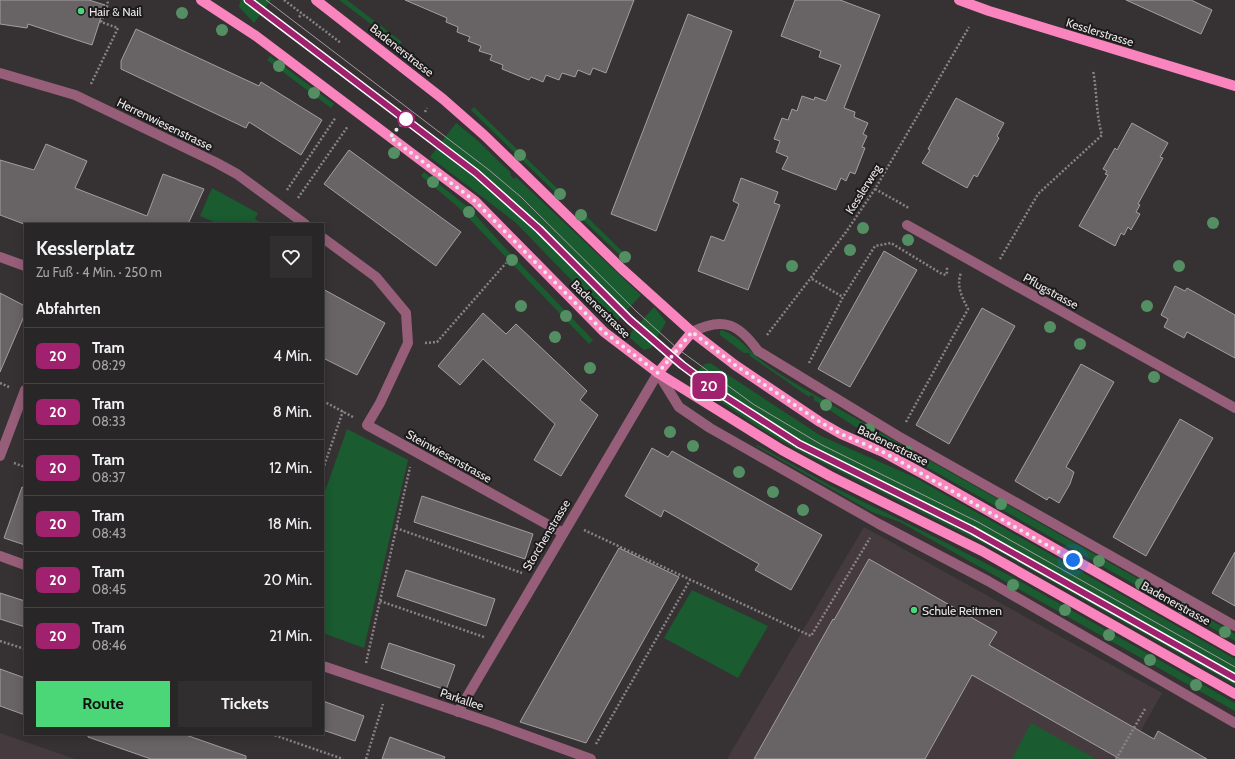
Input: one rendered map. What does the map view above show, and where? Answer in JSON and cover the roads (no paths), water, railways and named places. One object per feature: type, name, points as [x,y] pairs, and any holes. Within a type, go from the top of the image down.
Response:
[{"type":"main road","name":"Badenerstrasse","points":[[316,0],[415,77],[484,135],[622,269],[692,332],[735,365],[820,422],[841,434],[885,453],[927,476],[1235,651]]},
{"type":"main road","name":"Kesslerstrasse","points":[[959,0],[989,11],[1235,86]]},
{"type":"main road","name":"Badenerstrasse","points":[[204,1],[256,36],[475,201],[604,332],[658,373],[782,450],[830,476],[982,551],[1235,694]]},
{"type":"main road","points":[[658,373],[692,332]]},
{"type":"street","name":"Herrenwiesenstrasse","points":[[0,73],[84,99],[237,174],[304,223]]},
{"type":"street","name":"Pflugstrasse","points":[[907,225],[992,274],[1235,408]]},
{"type":"street","name":"Steinwiesenstrasse","points":[[324,239],[376,277],[406,313],[408,343],[380,403],[367,425],[563,533]]},
{"type":"street","points":[[0,257],[24,266]]},
{"type":"street","points":[[692,332],[707,324],[722,323],[740,332],[758,351],[898,436],[1235,626]]},
{"type":"street","points":[[658,373],[679,407],[710,428],[879,524],[988,581],[1235,723]]},
{"type":"street","name":"Storchenstrasse","points":[[458,712],[658,373]]},
{"type":"street","points":[[0,456],[24,393]]},
{"type":"street","points":[[0,556],[24,565]]},
{"type":"street","name":"Parkallee","points":[[324,666],[590,758]]},
{"type":"tram line","points":[[248,0],[467,165],[539,229],[630,320],[672,357],[721,394],[799,444],[972,530],[1235,678]]},
{"type":"tram line","name":"20","points":[[248,0],[467,165],[505,197],[539,229],[630,320],[693,374],[721,394],[799,444],[972,530],[1235,678]]},
{"type":"tram line","points":[[266,0],[489,170],[521,197],[637,312],[678,349],[753,404],[822,445],[978,522],[1235,667]]},
{"type":"place","name":"Hair & Nail","points":[[81,11]]},
{"type":"place","name":"Schule Reitmen","points":[[914,610]]}]
